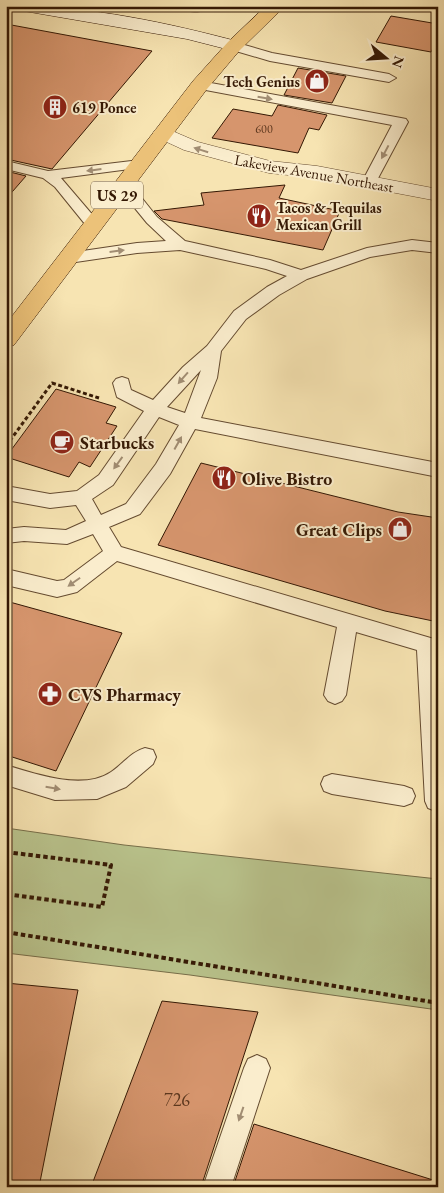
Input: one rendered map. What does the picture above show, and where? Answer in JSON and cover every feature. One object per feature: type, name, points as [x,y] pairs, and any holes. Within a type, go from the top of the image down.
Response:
[{"type":"highway","name":"US 29","points":[[6,340],[200,85],[234,46],[276,6]]},
{"type":"street","points":[[24,6],[188,34],[234,46]]},
{"type":"street","name":"Lakeview Avenue Northeast","points":[[163,133],[191,146],[224,157],[268,167],[317,172],[438,195]]},
{"type":"lane","points":[[186,6],[199,8],[201,6]]},
{"type":"lane","points":[[234,46],[270,57],[389,78]]},
{"type":"lane","points":[[200,85],[401,122],[369,182]]},
{"type":"lane","points":[[6,165],[48,175],[140,164]]},
{"type":"lane","points":[[48,175],[60,184],[94,226]]},
{"type":"lane","points":[[124,185],[152,220],[180,245]]},
{"type":"lane","points":[[69,258],[137,248],[180,245],[270,265],[301,275]]},
{"type":"lane","points":[[6,493],[50,501],[81,497],[106,480],[155,409],[189,371],[213,350],[240,315],[273,291],[301,275],[366,253],[412,245],[438,248]]},
{"type":"lane","points":[[12,533],[66,537],[98,526],[134,508],[163,469],[190,422],[208,378],[213,350]]},
{"type":"lane","points":[[122,383],[123,393],[155,409],[190,422],[438,470]]},
{"type":"lane","points":[[81,497],[114,553],[427,644],[436,801],[438,802]]},
{"type":"lane","points":[[6,577],[57,589],[70,586],[114,553]]},
{"type":"lane","points":[[334,695],[348,622]]},
{"type":"lane","points":[[6,775],[55,790],[97,789],[118,780],[145,757]]},
{"type":"lane","points":[[332,784],[404,796]]},
{"type":"lane","points":[[217,1187],[257,1068]]},
{"type":"path","points":[[6,446],[52,383],[100,398]]},
{"type":"path","points":[[6,852],[111,865],[102,907],[6,894]]},
{"type":"path","points":[[6,932],[438,1003]]},
{"type":"green space","points":[[6,828],[124,845],[438,879],[438,1010],[190,975],[6,953]]},
{"type":"building","points":[[391,16],[438,24],[438,39],[431,52],[376,42]]},
{"type":"building","name":"619 Ponce","points":[[6,24],[152,51],[52,169],[6,159]]},
{"type":"building","name":"Tech Genius","points":[[298,68],[346,76],[332,103],[284,95]]},
{"type":"building","points":[[278,105],[327,115],[319,130],[309,128],[298,153],[212,138],[233,109],[272,116]]},
{"type":"building","points":[[6,171],[26,176],[6,199]]},
{"type":"building","name":"Tacos & Tequilas Mexican Grill","points":[[285,185],[279,198],[340,211],[323,250],[162,219],[154,211],[204,205],[201,193]]},
{"type":"building","name":"Starbucks","points":[[56,389],[116,407],[106,423],[117,426],[90,467],[79,462],[69,477],[6,457]]},
{"type":"building","points":[[201,463],[398,512],[438,518],[438,622],[385,611],[158,545]]},
{"type":"building","name":"CVS Pharmacy","points":[[6,601],[122,633],[56,771],[6,755]]},
{"type":"building","points":[[6,983],[78,990],[39,1187],[6,1187]]},
{"type":"building","points":[[162,1001],[258,1012],[201,1187],[91,1187]]},
{"type":"building","points":[[254,1124],[433,1180],[432,1187],[233,1187]]},
{"type":"place","name":"Tech Genius","points":[[317,81]]},
{"type":"place","name":"619 Ponce","points":[[55,107]]},
{"type":"place","name":"Tacos & Tequilas Mexican Grill","points":[[259,216]]},
{"type":"place","name":"Starbucks","points":[[62,442]]},
{"type":"place","name":"Olive Bistro","points":[[224,478]]},
{"type":"place","name":"Great Clips","points":[[400,529]]},
{"type":"place","name":"CVS Pharmacy","points":[[50,694]]}]
